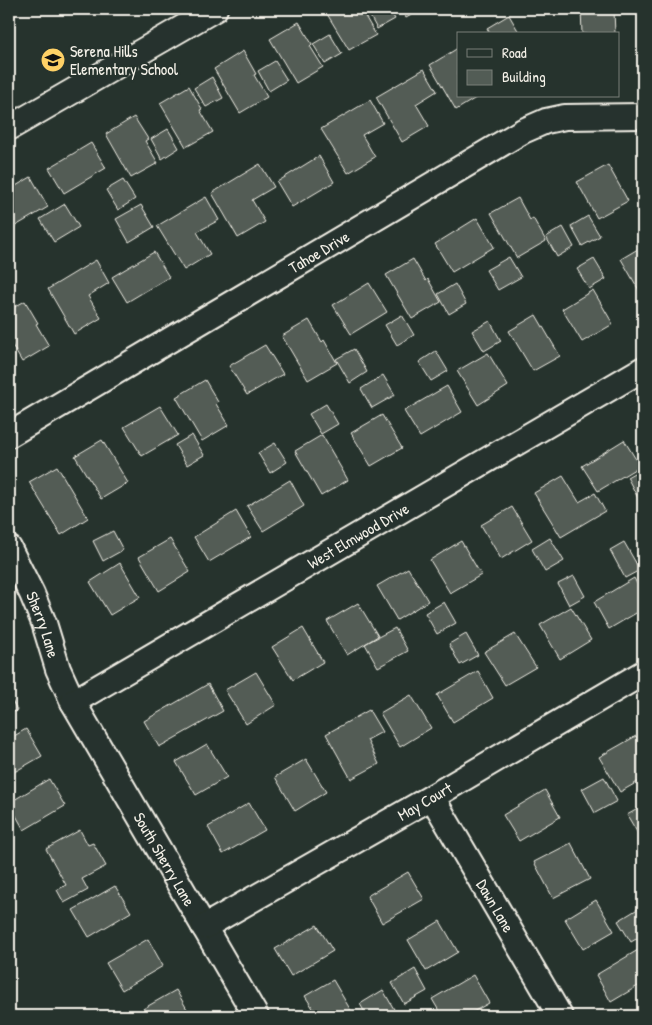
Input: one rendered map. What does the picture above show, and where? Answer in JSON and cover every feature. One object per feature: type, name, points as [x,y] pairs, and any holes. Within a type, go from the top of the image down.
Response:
[{"type":"street","points":[[9,128],[215,9]]},
{"type":"street","name":"Tahoe Drive","points":[[9,434],[523,131],[546,121],[565,116],[643,116]]},
{"type":"street","name":"West Elmwood Drive","points":[[73,702],[643,369]]},
{"type":"street","name":"Sherry Lane","points":[[9,548],[32,594],[44,623],[58,669],[73,702]]},
{"type":"street","name":"May Court","points":[[204,927],[432,797],[643,673]]},
{"type":"street","name":"South Sherry Lane","points":[[73,702],[256,1016]]},
{"type":"street","name":"Dawn Lane","points":[[432,797],[560,1016]]},
{"type":"building","points":[[324,9],[364,9],[363,13],[376,35],[349,50]]},
{"type":"building","points":[[366,9],[389,9],[395,19],[377,29]]},
{"type":"building","points":[[401,9],[422,9],[406,18]]},
{"type":"building","points":[[581,9],[614,10],[615,32],[582,32]]},
{"type":"building","points":[[509,15],[519,32],[489,32],[487,28]]},
{"type":"building","points":[[299,22],[312,44],[310,46],[323,67],[296,83],[270,39]]},
{"type":"building","points":[[330,34],[342,54],[325,64],[313,44]]},
{"type":"building","points":[[457,49],[457,98],[476,98],[456,110],[430,65]]},
{"type":"building","points":[[243,51],[267,97],[240,113],[214,69]]},
{"type":"building","points":[[275,61],[287,80],[269,91],[258,71]]},
{"type":"building","points":[[424,69],[437,91],[416,104],[429,126],[402,142],[376,97]]},
{"type":"building","points":[[212,77],[223,98],[206,107],[194,88]]},
{"type":"building","points":[[189,86],[213,132],[186,147],[160,103]]},
{"type":"building","points":[[370,100],[383,123],[362,135],[375,157],[348,173],[321,129]]},
{"type":"building","points":[[134,117],[148,139],[145,141],[158,163],[131,178],[106,134]]},
{"type":"building","points":[[168,129],[179,148],[162,159],[151,139]]},
{"type":"building","points":[[91,143],[106,168],[64,193],[49,168]]},
{"type":"building","points":[[319,156],[334,182],[292,207],[277,182]]},
{"type":"building","points":[[260,164],[274,187],[252,200],[265,222],[238,238],[212,193]]},
{"type":"building","points":[[608,165],[628,201],[597,218],[577,182]]},
{"type":"building","points":[[31,177],[48,207],[12,228],[9,223],[9,190]]},
{"type":"building","points":[[123,180],[135,199],[118,210],[106,190]]},
{"type":"building","points":[[206,197],[219,220],[197,232],[210,254],[184,270],[157,226]]},
{"type":"building","points":[[518,198],[530,220],[533,218],[546,241],[517,258],[491,213]]},
{"type":"building","points":[[65,204],[79,227],[54,242],[40,219]]},
{"type":"building","points":[[141,205],[154,227],[129,242],[116,219]]},
{"type":"building","points":[[588,216],[600,236],[582,246],[571,226]]},
{"type":"building","points":[[477,218],[494,247],[452,272],[435,244]]},
{"type":"building","points":[[563,227],[574,247],[557,257],[546,237]]},
{"type":"building","points":[[643,246],[643,297],[621,259]]},
{"type":"building","points":[[154,252],[169,277],[127,302],[112,277]]},
{"type":"building","points":[[509,257],[521,277],[498,290],[486,270]]},
{"type":"building","points":[[413,259],[426,281],[428,279],[441,302],[412,319],[386,275]]},
{"type":"building","points":[[594,259],[606,279],[589,289],[577,269]]},
{"type":"building","points":[[96,260],[109,283],[88,296],[101,318],[74,334],[48,289]]},
{"type":"building","points":[[369,283],[387,312],[351,334],[333,305]]},
{"type":"building","points":[[455,284],[466,304],[449,314],[438,294]]},
{"type":"building","points":[[593,290],[613,324],[582,342],[562,309]]},
{"type":"building","points":[[25,301],[49,346],[22,362],[9,340],[9,310]]},
{"type":"building","points":[[402,315],[414,335],[397,345],[385,325]]},
{"type":"building","points":[[536,315],[560,356],[533,371],[509,331]]},
{"type":"building","points":[[309,320],[322,342],[324,340],[337,363],[308,380],[282,336]]},
{"type":"building","points":[[490,321],[501,341],[484,351],[472,331]]},
{"type":"building","points":[[265,345],[283,374],[247,395],[229,366]]},
{"type":"building","points":[[354,349],[367,372],[350,383],[336,359]]},
{"type":"building","points":[[436,351],[448,371],[431,381],[419,362]]},
{"type":"building","points":[[488,353],[508,386],[478,405],[457,371]]},
{"type":"building","points":[[383,375],[395,395],[372,408],[361,389]]},
{"type":"building","points":[[205,380],[218,402],[216,404],[229,425],[202,441],[176,397]]},
{"type":"building","points":[[447,386],[462,412],[420,437],[404,411]]},
{"type":"building","points":[[326,404],[338,424],[321,434],[309,414]]},
{"type":"building","points":[[160,406],[178,435],[142,456],[124,427]]},
{"type":"building","points":[[382,415],[402,448],[371,466],[351,433]]},
{"type":"building","points":[[192,435],[204,455],[187,465],[175,445]]},
{"type":"building","points":[[322,435],[348,480],[321,496],[295,451]]},
{"type":"building","points":[[102,440],[128,483],[101,499],[75,456]]},
{"type":"building","points":[[624,440],[640,466],[598,491],[582,466]]},
{"type":"building","points":[[275,443],[287,462],[270,473],[258,453]]},
{"type":"building","points":[[57,466],[88,518],[61,535],[29,482]]},
{"type":"building","points":[[643,468],[643,495],[638,498],[627,477]]},
{"type":"building","points":[[563,476],[579,502],[595,493],[605,511],[561,537],[534,493]]},
{"type":"building","points":[[290,480],[304,506],[263,531],[247,506]]},
{"type":"building","points":[[512,507],[532,540],[501,559],[481,525]]},
{"type":"building","points":[[236,511],[251,537],[209,562],[194,537]]},
{"type":"building","points":[[113,531],[123,550],[103,561],[93,541]]},
{"type":"building","points":[[550,538],[564,561],[545,572],[532,549]]},
{"type":"building","points":[[170,539],[190,572],[159,591],[139,557]]},
{"type":"building","points":[[461,541],[481,575],[450,593],[430,560]]},
{"type":"building","points":[[624,542],[640,570],[625,578],[610,550]]},
{"type":"building","points":[[120,563],[140,597],[110,615],[90,582]]},
{"type":"building","points":[[408,568],[428,601],[397,620],[377,586]]},
{"type":"building","points":[[574,576],[585,596],[569,605],[558,584]]},
{"type":"building","points":[[634,578],[643,595],[643,609],[609,629],[594,602]]},
{"type":"building","points":[[444,602],[456,623],[437,634],[425,613]]},
{"type":"building","points":[[358,603],[378,636],[347,655],[327,621]]},
{"type":"building","points":[[571,607],[591,640],[560,659],[540,625]]},
{"type":"building","points":[[303,628],[323,662],[293,680],[272,647]]},
{"type":"building","points":[[395,628],[408,651],[378,667],[365,644]]},
{"type":"building","points":[[466,634],[478,655],[460,665],[449,644]]},
{"type":"building","points":[[515,634],[536,667],[505,685],[484,652]]},
{"type":"building","points":[[478,671],[493,698],[453,722],[437,695]]},
{"type":"building","points":[[256,672],[276,705],[246,724],[225,690]]},
{"type":"building","points":[[208,684],[223,711],[159,747],[144,721]]},
{"type":"building","points":[[9,695],[17,710],[9,715]]},
{"type":"building","points":[[411,695],[431,728],[400,747],[380,713]]},
{"type":"building","points":[[369,710],[382,732],[367,740],[379,764],[351,779],[326,734]]},
{"type":"building","points":[[26,729],[42,756],[9,775],[9,739]]},
{"type":"building","points":[[636,736],[643,748],[643,779],[620,792],[599,757]]},
{"type":"building","points":[[207,744],[227,777],[196,795],[176,762]]},
{"type":"building","points":[[306,759],[326,792],[295,811],[275,777]]},
{"type":"building","points":[[604,777],[617,801],[595,813],[582,789]]},
{"type":"building","points":[[49,779],[65,806],[24,830],[9,803]]},
{"type":"building","points":[[545,790],[560,817],[519,841],[503,815]]},
{"type":"building","points":[[249,803],[265,830],[223,854],[208,827]]},
{"type":"building","points":[[643,806],[643,842],[627,815]]},
{"type":"building","points":[[80,830],[88,845],[93,843],[106,866],[82,879],[88,890],[64,903],[57,890],[66,885],[46,849]]},
{"type":"building","points":[[571,843],[590,879],[553,898],[534,862]]},
{"type":"building","points":[[408,872],[424,899],[382,923],[367,896]]},
{"type":"building","points":[[115,886],[131,912],[89,937],[73,910]]},
{"type":"building","points":[[596,900],[614,931],[583,949],[565,919]]},
{"type":"building","points":[[641,907],[643,911],[643,935],[631,942],[618,921]]},
{"type":"building","points":[[440,921],[458,952],[426,971],[408,940]]},
{"type":"building","points":[[317,925],[333,951],[291,976],[275,949]]},
{"type":"building","points":[[148,939],[163,966],[122,990],[106,963]]},
{"type":"building","points":[[638,950],[643,960],[643,983],[611,1002],[596,975]]},
{"type":"building","points":[[415,969],[427,991],[404,1004],[392,983]]},
{"type":"building","points":[[473,975],[489,1003],[466,1016],[442,1016],[432,999]]},
{"type":"building","points":[[333,980],[354,1016],[318,1016],[305,996]]},
{"type":"building","points":[[176,990],[191,1016],[135,1016],[134,1014]]},
{"type":"building","points":[[383,990],[395,1011],[387,1016],[367,1016],[360,1004]]},
{"type":"place","name":"Serena Hills Elementary School","points":[[53,60]]}]
